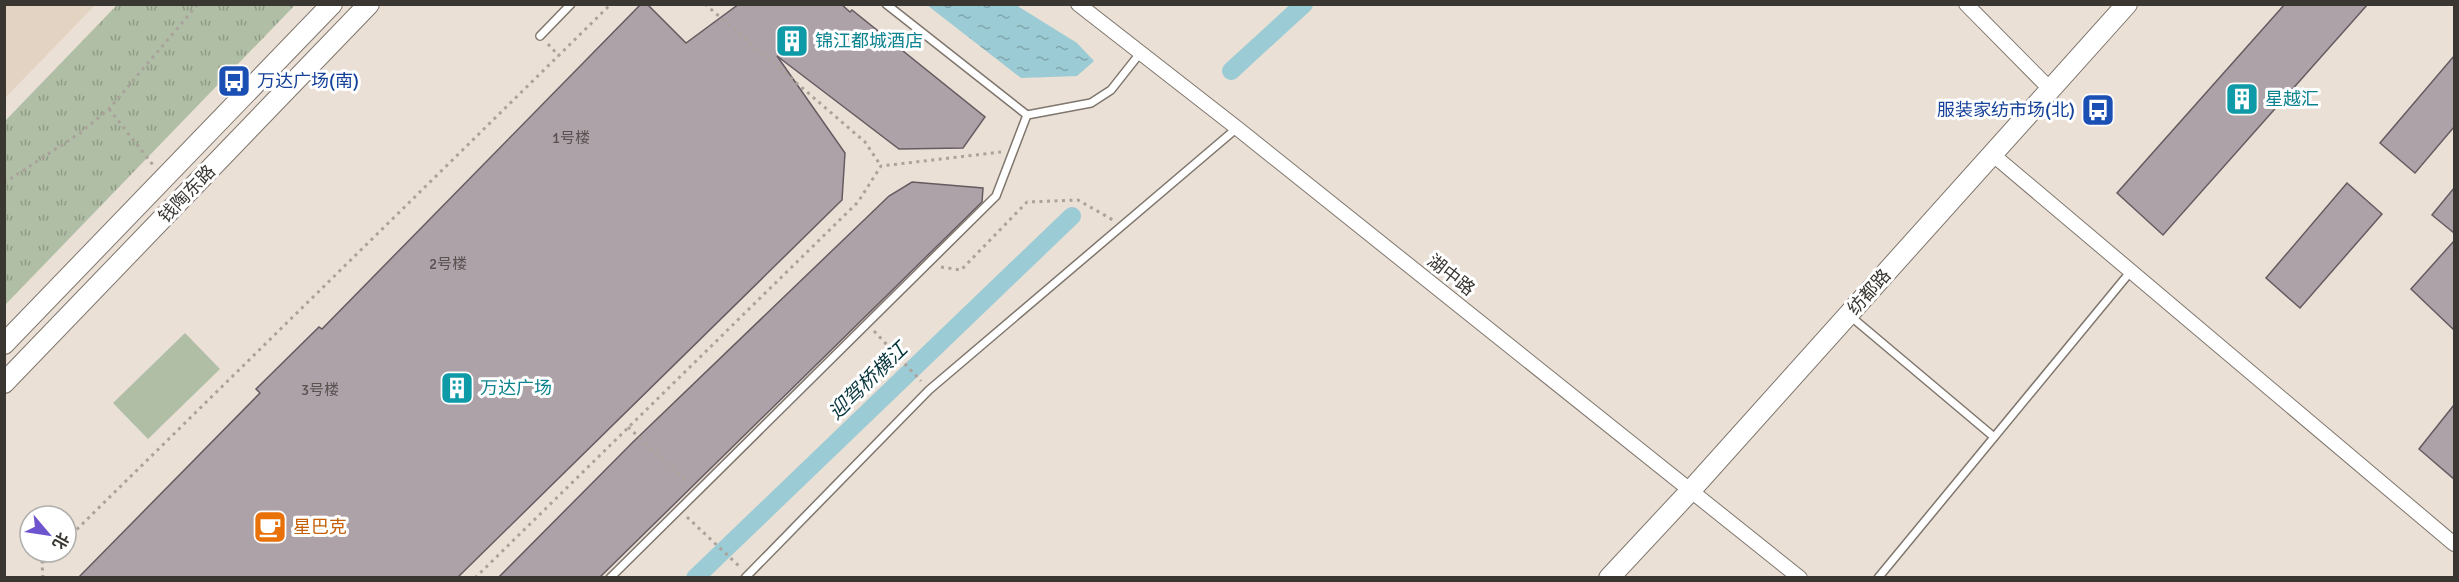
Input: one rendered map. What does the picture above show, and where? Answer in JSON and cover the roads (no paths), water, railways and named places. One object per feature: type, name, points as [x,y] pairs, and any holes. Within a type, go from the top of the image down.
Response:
[{"type":"street","name":"钱陶东路","points":[[4,344],[332,4]]},
{"type":"street","name":"钱陶东路","points":[[4,383],[369,4]]},
{"type":"street","name":"湖中路","points":[[1078,4],[1692,489],[1800,578]]},
{"type":"street","points":[[1966,4],[2050,89]]},
{"type":"street","name":"纺都路","points":[[1609,578],[1692,489],[2127,4]]},
{"type":"street","points":[[1992,154],[2454,544]]},
{"type":"lane","points":[[540,36],[571,4]]},
{"type":"lane","points":[[886,4],[1027,115],[1091,103],[1111,90],[1141,52]]},
{"type":"lane","points":[[610,578],[996,196],[1011,150],[1027,115]]},
{"type":"lane","points":[[746,576],[929,390],[1237,128]]},
{"type":"lane","points":[[1878,578],[2131,271]]},
{"type":"lane","points":[[1848,315],[1994,437]]},
{"type":"water","points":[[927,5],[1016,5],[1077,43],[1094,61],[1077,76],[1021,78]]},
{"type":"waterway","points":[[1231,71],[1304,4]]},
{"type":"waterway","name":"迎驾桥横江","points":[[695,578],[1072,216]]},
{"type":"place","name":"锦江都城酒店","points":[[792,41]]},
{"type":"place","name":"万达广场(南)","points":[[234,81]]},
{"type":"place","name":"星越汇","points":[[2242,99]]},
{"type":"place","name":"服装家纺市场(北)","points":[[2098,110]]},
{"type":"place","name":"万达广场","points":[[457,388]]},
{"type":"place","name":"星巴克","points":[[270,527]]}]
